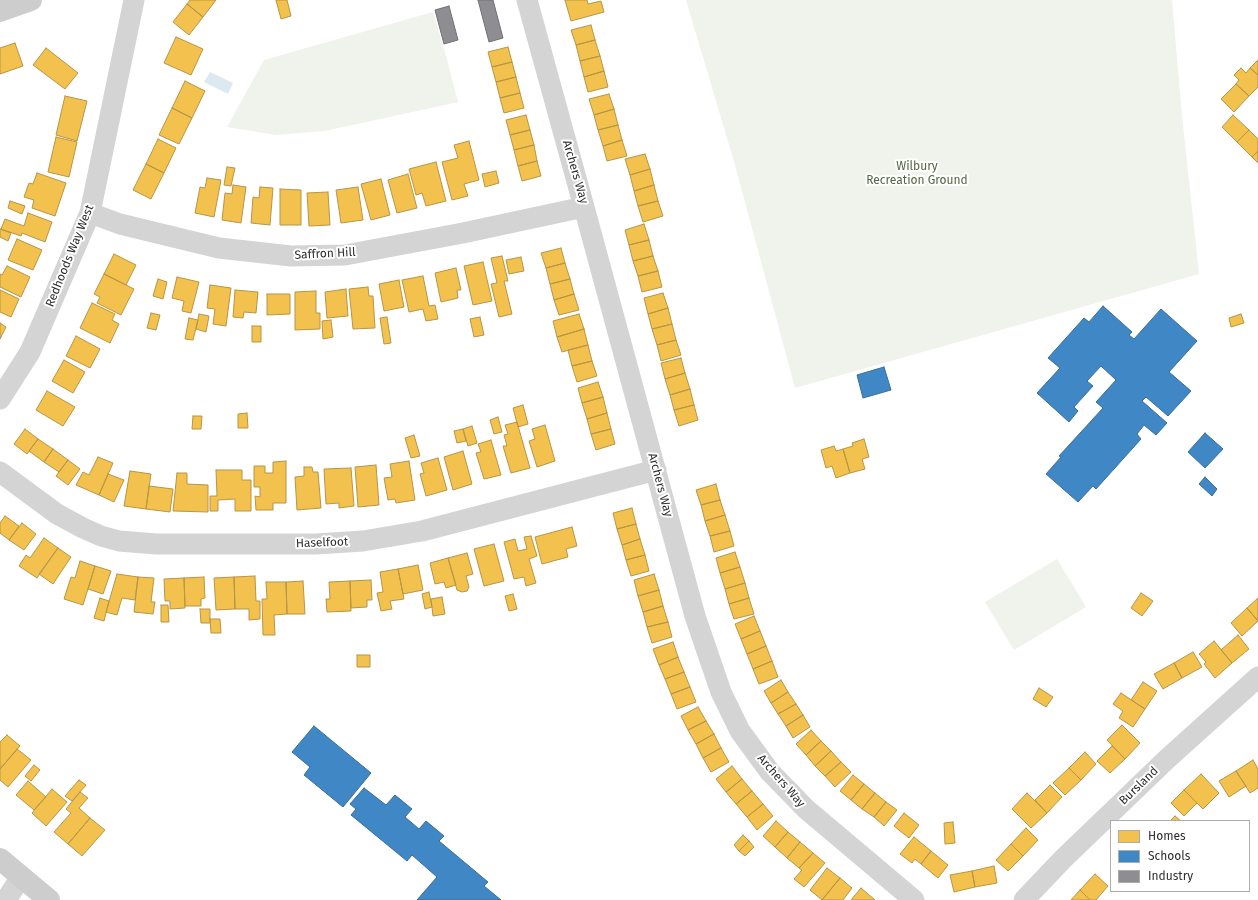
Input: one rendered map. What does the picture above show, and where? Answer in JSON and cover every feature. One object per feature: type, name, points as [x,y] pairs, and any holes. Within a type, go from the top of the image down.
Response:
[{"type":"street","points":[[0,11],[31,0]]},
{"type":"street","name":"Archers Way","points":[[526,0],[695,616],[721,692],[740,731],[770,772],[806,809],[914,900]]},
{"type":"street","name":"Redhoods Way West","points":[[0,399],[30,352],[90,213],[130,3]]},
{"type":"street","name":"Saffron Hill","points":[[90,213],[120,224],[218,248],[291,256],[345,255],[463,233],[584,207]]},
{"type":"street","name":"Haselfoot","points":[[0,472],[57,514],[101,536],[119,541],[156,544],[316,544],[363,541],[422,531],[656,470]]},
{"type":"street","name":"Bursland","points":[[1024,900],[1063,859],[1162,764],[1258,677]]},
{"type":"street","points":[[0,859],[49,900]]},
{"type":"street","points":[[6,900],[21,877]]},
{"type":"green space","name":"Wilbury Recreation Ground","points":[[686,0],[1172,0],[1182,116],[1199,274],[795,388],[735,165]]},
{"type":"green space","points":[[433,12],[458,102],[325,131],[276,135],[227,127],[264,60]]},
{"type":"green space","points":[[1057,559],[1086,607],[1014,650],[985,602]]},
{"type":"shaded area","points":[[210,72],[233,83],[228,94],[204,82]]},
{"type":"building: Homes","points":[[190,0],[216,0],[203,17],[187,4]]},
{"type":"building: Homes","points":[[276,0],[287,0],[291,16],[281,19]]},
{"type":"building: Homes","points":[[565,0],[587,0],[588,4],[601,1],[604,12],[571,21]]},
{"type":"building: Homes","points":[[187,4],[203,17],[189,35],[173,22]]},
{"type":"building: Homes","points":[[591,25],[595,40],[576,45],[571,30]]},
{"type":"building: Homes","points":[[176,37],[203,49],[191,75],[164,63]]},
{"type":"building: Homes","points":[[595,40],[600,56],[580,61],[576,45]]},
{"type":"building: Homes","points":[[15,43],[23,66],[0,74],[0,48]]},
{"type":"building: Homes","points":[[508,47],[512,62],[492,67],[488,52]]},
{"type":"building: Homes","points":[[46,48],[78,73],[65,89],[33,65]]},
{"type":"building: Homes","points":[[600,56],[604,71],[584,77],[580,61]]},
{"type":"building: Homes","points":[[1258,60],[1258,75],[1250,68]]},
{"type":"building: Homes","points":[[512,62],[516,77],[496,82],[492,67]]},
{"type":"building: Homes","points":[[1241,68],[1246,73],[1250,68],[1258,75],[1258,87],[1249,96],[1236,84],[1239,80],[1234,75]]},
{"type":"building: Homes","points":[[604,71],[608,87],[588,92],[584,77]]},
{"type":"building: Homes","points":[[516,77],[520,93],[500,98],[496,82]]},
{"type":"building: Homes","points":[[185,81],[205,91],[192,118],[172,108]]},
{"type":"building: Homes","points":[[1236,84],[1249,96],[1234,112],[1221,99]]},
{"type":"building: Homes","points":[[520,93],[524,108],[504,113],[500,98]]},
{"type":"building: Homes","points":[[609,94],[614,109],[594,115],[589,99]]},
{"type":"building: Homes","points":[[65,96],[87,101],[77,141],[56,135]]},
{"type":"building: Homes","points":[[172,108],[192,118],[179,144],[159,135]]},
{"type":"building: Homes","points":[[614,109],[618,125],[598,130],[594,115]]},
{"type":"building: Homes","points":[[526,115],[530,130],[510,135],[506,120]]},
{"type":"building: Homes","points":[[1233,115],[1249,130],[1237,142],[1222,127]]},
{"type":"building: Homes","points":[[618,125],[622,140],[603,146],[598,130]]},
{"type":"building: Homes","points":[[530,130],[534,145],[514,150],[510,135]]},
{"type":"building: Homes","points":[[1249,130],[1258,139],[1258,151],[1252,157],[1237,142]]},
{"type":"building: Homes","points":[[56,137],[77,142],[69,177],[48,172]]},
{"type":"building: Homes","points":[[158,139],[176,148],[164,173],[146,164]]},
{"type":"building: Homes","points":[[622,140],[627,156],[607,161],[603,146]]},
{"type":"building: Homes","points":[[469,141],[479,180],[464,184],[468,196],[452,200],[442,162],[458,158],[454,145]]},
{"type":"building: Homes","points":[[534,145],[537,161],[518,166],[514,150]]},
{"type":"building: Homes","points":[[1258,151],[1258,163],[1252,157]]},
{"type":"building: Homes","points":[[645,154],[650,169],[630,175],[625,159]]},
{"type":"building: Homes","points":[[537,161],[541,176],[522,181],[518,166]]},
{"type":"building: Homes","points":[[436,162],[446,201],[426,206],[422,193],[416,195],[409,169]]},
{"type":"building: Homes","points":[[146,164],[164,173],[151,199],[133,190]]},
{"type":"building: Homes","points":[[227,167],[235,168],[231,186],[224,185]]},
{"type":"building: Homes","points":[[650,169],[654,185],[634,191],[630,175]]},
{"type":"building: Homes","points":[[496,171],[499,183],[485,187],[482,174]]},
{"type":"building: Homes","points":[[37,173],[66,183],[55,216],[32,208],[34,200],[24,197],[29,183],[33,184]]},
{"type":"building: Homes","points":[[408,174],[417,208],[397,213],[388,180]]},
{"type":"building: Homes","points":[[207,178],[221,180],[214,217],[195,213],[200,187],[205,188]]},
{"type":"building: Homes","points":[[381,179],[390,215],[371,220],[361,184]]},
{"type":"building: Homes","points":[[233,185],[246,187],[241,223],[222,220],[225,193],[232,194]]},
{"type":"building: Homes","points":[[654,185],[658,201],[638,206],[634,191]]},
{"type":"building: Homes","points":[[260,187],[273,188],[270,225],[251,223],[253,197],[259,198]]},
{"type":"building: Homes","points":[[358,187],[363,220],[341,223],[336,190]]},
{"type":"building: Homes","points":[[280,189],[301,190],[301,225],[280,225]]},
{"type":"building: Homes","points":[[328,192],[330,225],[309,226],[307,193]]},
{"type":"building: Homes","points":[[10,201],[25,206],[22,214],[8,208]]},
{"type":"building: Homes","points":[[658,201],[663,216],[643,222],[638,206]]},
{"type":"building: Homes","points":[[28,213],[52,222],[45,242],[22,233],[21,236],[1,229],[5,219],[24,226]]},
{"type":"building: Homes","points":[[644,224],[649,240],[629,245],[625,230]]},
{"type":"building: Homes","points":[[0,229],[11,233],[8,241],[0,237]]},
{"type":"building: Homes","points":[[17,239],[42,250],[33,270],[8,260]]},
{"type":"building: Homes","points":[[649,240],[653,256],[633,261],[629,245]]},
{"type":"building: Homes","points":[[561,248],[565,263],[546,268],[541,253]]},
{"type":"building: Homes","points":[[114,254],[136,265],[126,285],[104,274]]},
{"type":"building: Homes","points":[[502,256],[508,281],[504,281],[512,314],[499,317],[491,284],[497,283],[491,258]]},
{"type":"building: Homes","points":[[653,256],[658,271],[638,276],[633,261]]},
{"type":"building: Homes","points":[[521,257],[524,271],[509,274],[506,260]]},
{"type":"building: Homes","points":[[483,262],[492,301],[473,305],[464,266]]},
{"type":"building: Homes","points":[[565,263],[570,279],[550,284],[546,268]]},
{"type":"building: Homes","points":[[7,266],[30,277],[21,297],[0,287],[0,274],[2,275]]},
{"type":"building: Homes","points":[[456,268],[461,290],[457,290],[458,298],[441,302],[435,273]]},
{"type":"building: Homes","points":[[658,271],[662,287],[642,292],[638,276]]},
{"type":"building: Homes","points":[[104,274],[134,289],[121,315],[97,303],[100,297],[94,294]]},
{"type":"building: Homes","points":[[423,276],[429,306],[435,305],[438,319],[426,321],[423,309],[409,312],[402,280]]},
{"type":"building: Homes","points":[[177,277],[199,282],[191,313],[182,311],[184,301],[172,298]]},
{"type":"building: Homes","points":[[158,279],[167,282],[163,299],[153,296]]},
{"type":"building: Homes","points":[[570,279],[574,294],[554,300],[550,284]]},
{"type":"building: Homes","points":[[399,280],[404,307],[384,311],[379,284]]},
{"type":"building: Homes","points":[[210,285],[231,288],[226,326],[213,324],[215,309],[207,308]]},
{"type":"building: Homes","points":[[368,287],[369,296],[373,296],[375,328],[353,329],[349,289]]},
{"type":"building: Homes","points":[[346,289],[348,316],[327,318],[325,292]]},
{"type":"building: Homes","points":[[0,290],[19,299],[11,317],[0,312]]},
{"type":"building: Homes","points":[[235,290],[258,292],[256,313],[244,312],[243,318],[233,317]]},
{"type":"building: Homes","points":[[316,291],[316,313],[320,313],[320,329],[295,330],[295,292]]},
{"type":"building: Homes","points":[[663,293],[668,308],[648,314],[644,298]]},
{"type":"building: Homes","points":[[267,294],[290,294],[290,314],[267,315]]},
{"type":"building: Homes","points":[[574,294],[579,310],[559,315],[554,300]]},
{"type":"building: Homes","points":[[92,303],[115,314],[112,320],[119,324],[110,343],[80,328]]},
{"type":"building: Homes","points":[[668,308],[672,324],[652,329],[648,314]]},
{"type":"building: Homes","points":[[151,313],[160,315],[156,330],[147,328]]},
{"type":"building: Homes","points":[[199,314],[209,316],[206,332],[196,329]]},
{"type":"building: Homes","points":[[579,314],[584,329],[557,337],[553,321]]},
{"type":"building: Homes","points":[[1241,314],[1244,323],[1231,327],[1229,318]]},
{"type":"building: Homes","points":[[387,317],[391,343],[384,344],[380,318]]},
{"type":"building: Homes","points":[[480,317],[484,335],[474,337],[470,319]]},
{"type":"building: Homes","points":[[189,318],[198,320],[193,340],[185,339]]},
{"type":"building: Homes","points":[[331,320],[333,337],[323,339],[322,321]]},
{"type":"building: Homes","points":[[0,323],[6,327],[0,339]]},
{"type":"building: Homes","points":[[672,324],[676,340],[657,345],[652,329]]},
{"type":"building: Homes","points":[[252,326],[261,326],[261,342],[252,342]]},
{"type":"building: Homes","points":[[584,329],[588,345],[562,352],[557,337]]},
{"type":"building: Homes","points":[[76,336],[100,349],[90,368],[66,356]]},
{"type":"building: Homes","points":[[676,340],[681,355],[661,361],[657,345]]},
{"type":"building: Homes","points":[[588,345],[592,361],[572,366],[568,350]]},
{"type":"building: Homes","points":[[681,358],[685,373],[665,379],[661,363]]},
{"type":"building: Homes","points":[[64,360],[85,372],[73,393],[52,381]]},
{"type":"building: Homes","points":[[592,361],[597,376],[577,382],[572,366]]},
{"type":"building: Homes","points":[[685,373],[690,389],[670,395],[665,379]]},
{"type":"building: Homes","points":[[598,382],[603,397],[582,403],[578,388]]},
{"type":"building: Homes","points":[[690,389],[694,405],[674,410],[670,395]]},
{"type":"building: Homes","points":[[47,391],[75,407],[63,426],[36,410]]},
{"type":"building: Homes","points":[[603,397],[607,413],[587,419],[582,403]]},
{"type":"building: Homes","points":[[523,405],[528,424],[518,427],[513,408]]},
{"type":"building: Homes","points":[[694,405],[698,420],[679,426],[674,410]]},
{"type":"building: Homes","points":[[247,413],[248,428],[238,428],[238,414]]},
{"type":"building: Homes","points":[[607,413],[611,429],[591,434],[587,419]]},
{"type":"building: Homes","points":[[193,416],[202,416],[201,429],[192,429]]},
{"type":"building: Homes","points":[[498,417],[502,432],[494,434],[490,420]]},
{"type":"building: Homes","points":[[517,422],[530,468],[511,473],[503,446],[507,446],[504,435],[508,434],[505,425]]},
{"type":"building: Homes","points":[[545,425],[555,461],[537,467],[529,441],[535,439],[532,429]]},
{"type":"building: Homes","points":[[472,426],[477,443],[468,446],[463,429]]},
{"type":"building: Homes","points":[[25,429],[38,439],[27,454],[14,444]]},
{"type":"building: Homes","points":[[463,429],[466,441],[457,443],[454,431]]},
{"type":"building: Homes","points":[[611,429],[615,444],[596,450],[591,434]]},
{"type":"building: Homes","points":[[414,435],[420,456],[411,458],[405,438]]},
{"type":"building: Homes","points":[[38,439],[53,449],[44,462],[29,451]]},
{"type":"building: Homes","points":[[864,439],[869,457],[862,459],[865,469],[850,473],[843,449],[853,446],[852,443]]},
{"type":"building: Homes","points":[[491,440],[501,475],[484,479],[476,453],[481,452],[478,444]]},
{"type":"building: Homes","points":[[834,446],[836,451],[843,449],[850,473],[836,478],[832,466],[826,468],[821,450]]},
{"type":"building: Homes","points":[[53,449],[68,460],[59,472],[44,462]]},
{"type":"building: Homes","points":[[463,451],[472,484],[453,490],[444,457]]},
{"type":"building: Homes","points":[[98,457],[113,463],[99,495],[76,485],[83,472],[89,475]]},
{"type":"building: Homes","points":[[438,458],[447,490],[426,496],[420,474],[424,473],[421,463]]},
{"type":"building: Homes","points":[[68,460],[80,469],[68,485],[56,476]]},
{"type":"building: Homes","points":[[286,461],[286,503],[273,503],[273,510],[256,510],[255,496],[260,497],[260,487],[254,487],[254,466],[265,466],[265,473],[273,473],[273,462]]},
{"type":"building: Homes","points":[[409,461],[415,500],[396,503],[395,499],[388,500],[384,478],[392,477],[390,464]]},
{"type":"building: Homes","points":[[376,465],[379,505],[358,507],[355,467]]},
{"type":"building: Homes","points":[[304,467],[312,467],[313,472],[318,472],[321,508],[297,510],[295,477],[304,476]]},
{"type":"building: Homes","points":[[351,468],[354,506],[339,508],[339,503],[326,504],[324,469]]},
{"type":"building: Homes","points":[[216,470],[242,470],[242,480],[251,480],[251,511],[235,511],[235,499],[218,500],[218,511],[210,511],[210,496],[217,496]]},
{"type":"building: Homes","points":[[130,471],[151,474],[146,509],[124,506]]},
{"type":"building: Homes","points":[[177,473],[187,473],[187,484],[208,485],[208,512],[173,511]]},
{"type":"building: Homes","points":[[108,474],[124,480],[114,502],[99,495]]},
{"type":"building: Homes","points":[[716,484],[720,500],[701,505],[696,490]]},
{"type":"building: Homes","points":[[149,486],[173,489],[170,512],[146,509]]},
{"type":"building: Homes","points":[[720,500],[725,515],[705,521],[701,505]]},
{"type":"building: Homes","points":[[632,508],[636,524],[617,529],[613,513]]},
{"type":"building: Homes","points":[[725,515],[730,531],[710,536],[705,521]]},
{"type":"building: Homes","points":[[5,516],[19,526],[9,540],[0,533],[0,523]]},
{"type":"building: Homes","points":[[22,523],[36,534],[24,550],[9,540]]},
{"type":"building: Homes","points":[[636,524],[640,539],[622,545],[617,529]]},
{"type":"building: Homes","points":[[572,527],[577,546],[566,549],[568,557],[542,564],[535,537]]},
{"type":"building: Homes","points":[[730,531],[734,546],[714,552],[710,536]]},
{"type":"building: Homes","points":[[531,536],[537,556],[529,559],[536,583],[526,586],[524,577],[514,579],[504,542],[515,539],[518,551],[527,549],[524,537]]},
{"type":"building: Homes","points":[[44,538],[58,548],[37,578],[19,566],[26,555],[30,558]]},
{"type":"building: Homes","points":[[640,539],[645,555],[626,560],[622,545]]},
{"type":"building: Homes","points":[[494,544],[504,581],[484,586],[474,549]]},
{"type":"building: Homes","points":[[58,548],[71,557],[53,584],[39,574]]},
{"type":"building: Homes","points":[[735,552],[740,567],[720,573],[716,558]]},
{"type":"building: Homes","points":[[467,553],[473,574],[466,576],[469,587],[467,591],[462,592],[457,590],[448,558]]},
{"type":"building: Homes","points":[[645,555],[649,571],[631,576],[626,560]]},
{"type":"building: Homes","points":[[448,558],[456,585],[446,588],[444,582],[435,584],[430,563]]},
{"type":"building: Homes","points":[[80,561],[95,566],[83,605],[64,599],[71,577],[75,578]]},
{"type":"building: Homes","points":[[418,565],[423,590],[403,594],[398,569]]},
{"type":"building: Homes","points":[[95,566],[111,571],[103,594],[88,589]]},
{"type":"building: Homes","points":[[740,567],[745,583],[725,589],[720,573]]},
{"type":"building: Homes","points":[[398,569],[404,599],[390,601],[392,609],[381,611],[377,593],[383,592],[380,572]]},
{"type":"building: Homes","points":[[117,574],[138,577],[135,600],[122,598],[117,615],[106,612]]},
{"type":"building: Homes","points":[[654,574],[659,590],[638,596],[634,580]]},
{"type":"building: Homes","points":[[255,576],[256,601],[260,601],[260,619],[249,620],[249,609],[235,609],[234,577]]},
{"type":"building: Homes","points":[[138,577],[154,578],[151,602],[155,602],[153,614],[134,612]]},
{"type":"building: Homes","points":[[204,577],[205,598],[201,599],[201,606],[185,606],[184,578]]},
{"type":"building: Homes","points":[[234,577],[235,609],[216,610],[214,578]]},
{"type":"building: Homes","points":[[184,578],[185,608],[170,609],[170,601],[165,601],[164,579]]},
{"type":"building: Homes","points":[[371,580],[372,600],[367,600],[367,607],[351,608],[350,581]]},
{"type":"building: Homes","points":[[303,581],[305,614],[287,614],[286,582]]},
{"type":"building: Homes","points":[[350,581],[351,611],[327,612],[326,599],[330,599],[329,582]]},
{"type":"building: Homes","points":[[266,582],[286,582],[287,614],[274,615],[275,635],[263,635],[262,599],[267,599]]},
{"type":"building: Homes","points":[[745,583],[749,598],[729,604],[725,589]]},
{"type":"building: Homes","points":[[659,590],[663,606],[643,612],[638,596]]},
{"type":"building: Homes","points":[[429,592],[432,607],[425,609],[422,594]]},
{"type":"building: Homes","points":[[1141,593],[1153,601],[1142,616],[1131,608]]},
{"type":"building: Homes","points":[[513,594],[517,609],[509,611],[505,596]]},
{"type":"building: Homes","points":[[442,597],[445,614],[433,616],[431,599]]},
{"type":"building: Homes","points":[[100,598],[109,601],[104,621],[94,618]]},
{"type":"building: Homes","points":[[749,598],[754,614],[734,619],[729,604]]},
{"type":"building: Homes","points":[[1258,598],[1258,621],[1247,608]]},
{"type":"building: Homes","points":[[161,605],[168,605],[169,622],[161,622]]},
{"type":"building: Homes","points":[[663,606],[668,622],[647,627],[643,612]]},
{"type":"building: Homes","points":[[1247,608],[1258,621],[1242,636],[1231,623]]},
{"type":"building: Homes","points":[[200,609],[210,609],[210,623],[201,623]]},
{"type":"building: Homes","points":[[754,616],[760,631],[741,639],[735,624]]},
{"type":"building: Homes","points":[[210,619],[220,619],[221,633],[211,633]]},
{"type":"building: Homes","points":[[668,622],[672,637],[652,643],[647,627]]},
{"type":"building: Homes","points":[[760,631],[766,646],[747,654],[741,639]]},
{"type":"building: Homes","points":[[1238,635],[1249,649],[1232,663],[1221,650]]},
{"type":"building: Homes","points":[[1214,641],[1232,663],[1215,678],[1204,664],[1206,662],[1199,654]]},
{"type":"building: Homes","points":[[673,642],[678,657],[659,665],[653,649]]},
{"type":"building: Homes","points":[[766,646],[772,661],[753,669],[747,654]]},
{"type":"building: Homes","points":[[1193,652],[1202,667],[1182,678],[1174,663]]},
{"type":"building: Homes","points":[[357,655],[370,655],[370,667],[357,667]]},
{"type":"building: Homes","points":[[678,657],[684,672],[665,679],[659,665]]},
{"type":"building: Homes","points":[[772,661],[778,677],[759,684],[753,669]]},
{"type":"building: Homes","points":[[1174,663],[1182,678],[1163,689],[1154,674]]},
{"type":"building: Homes","points":[[684,672],[690,687],[671,694],[665,679]]},
{"type":"building: Homes","points":[[781,680],[788,692],[771,703],[764,691]]},
{"type":"building: Homes","points":[[1143,682],[1157,691],[1145,709],[1131,700]]},
{"type":"building: Homes","points":[[690,687],[696,702],[677,709],[671,694]]},
{"type":"building: Homes","points":[[1039,688],[1053,697],[1046,707],[1033,699]]},
{"type":"building: Homes","points":[[788,692],[796,704],[778,714],[771,703]]},
{"type":"building: Homes","points":[[1121,693],[1145,709],[1133,727],[1119,718],[1123,711],[1113,704]]},
{"type":"building: Homes","points":[[796,704],[803,715],[786,726],[778,714]]},
{"type":"building: Homes","points":[[698,707],[706,721],[688,730],[681,716]]},
{"type":"building: Homes","points":[[803,715],[810,727],[793,738],[786,726]]},
{"type":"building: Homes","points":[[706,721],[714,734],[696,744],[688,730]]},
{"type":"building: Homes","points":[[1122,725],[1140,743],[1125,759],[1107,740]]},
{"type":"building: Homes","points":[[811,730],[821,741],[806,755],[796,744]]},
{"type":"building: Homes","points":[[714,734],[721,748],[703,758],[696,744]]},
{"type":"building: Homes","points":[[7,735],[20,746],[0,769],[0,742]]},
{"type":"building: Homes","points":[[821,741],[831,751],[815,766],[806,755]]},
{"type":"building: Homes","points":[[1112,746],[1125,759],[1110,773],[1097,761]]},
{"type":"building: Homes","points":[[721,748],[729,762],[711,772],[703,758]]},
{"type":"building: Homes","points":[[17,749],[31,760],[8,787],[0,780],[0,769]]},
{"type":"building: Homes","points":[[831,751],[841,762],[825,776],[815,766]]},
{"type":"building: Homes","points":[[1085,752],[1096,764],[1081,780],[1069,768]]},
{"type":"building: Homes","points":[[1253,760],[1258,769],[1258,788],[1250,793],[1236,771]]},
{"type":"building: Homes","points":[[841,762],[851,772],[835,787],[825,776]]},
{"type":"building: Homes","points":[[34,765],[40,770],[31,781],[25,776]]},
{"type":"building: Homes","points":[[732,766],[742,779],[726,792],[716,779]]},
{"type":"building: Homes","points":[[1069,768],[1081,780],[1065,795],[1053,783]]},
{"type":"building: Homes","points":[[1236,771],[1246,786],[1229,797],[1219,781]]},
{"type":"building: Homes","points":[[1201,774],[1219,793],[1203,809],[1184,790]]},
{"type":"building: Homes","points":[[853,775],[864,784],[851,800],[840,791]]},
{"type":"building: Homes","points":[[742,779],[752,791],[736,804],[726,792]]},
{"type":"building: Homes","points":[[79,780],[86,785],[72,801],[65,796]]},
{"type":"building: Homes","points":[[28,781],[46,797],[34,810],[16,795]]},
{"type":"building: Homes","points":[[864,784],[875,793],[862,809],[851,800]]},
{"type":"building: Homes","points":[[1050,785],[1062,797],[1047,813],[1035,800]]},
{"type":"building: Homes","points":[[52,789],[67,802],[46,826],[32,813]]},
{"type":"building: Homes","points":[[1184,790],[1197,803],[1184,816],[1171,803]]},
{"type":"building: Homes","points":[[752,791],[763,804],[747,817],[736,804]]},
{"type":"building: Homes","points":[[80,792],[88,798],[79,808],[90,818],[68,844],[54,832],[71,813],[66,809]]},
{"type":"building: Homes","points":[[875,793],[886,802],[874,817],[862,809]]},
{"type":"building: Homes","points":[[1027,793],[1047,813],[1031,828],[1012,809]]},
{"type":"building: Homes","points":[[886,802],[897,810],[884,826],[874,817]]},
{"type":"building: Homes","points":[[763,804],[773,816],[757,830],[747,817]]},
{"type":"building: Homes","points":[[904,813],[919,825],[909,838],[894,826]]},
{"type":"building: Homes","points":[[1175,816],[1180,820],[1171,820]]},
{"type":"building: Homes","points":[[90,818],[105,830],[82,856],[68,844]]},
{"type":"building: Homes","points":[[776,821],[788,832],[775,847],[763,836]]},
{"type":"building: Homes","points":[[953,822],[955,843],[945,844],[944,823]]},
{"type":"building: Homes","points":[[1026,828],[1038,840],[1023,856],[1011,844]]},
{"type":"building: Homes","points":[[788,832],[800,842],[787,858],[775,847]]},
{"type":"building: Homes","points":[[743,835],[749,841],[739,851],[734,845]]},
{"type":"building: Homes","points":[[914,837],[931,851],[921,864],[915,859],[912,863],[900,854]]},
{"type":"building: Homes","points":[[749,841],[754,847],[745,856],[739,851]]},
{"type":"building: Homes","points":[[800,842],[813,853],[799,868],[787,858]]},
{"type":"building: Homes","points":[[1011,844],[1023,856],[1008,871],[996,860]]},
{"type":"building: Homes","points":[[931,851],[948,865],[938,878],[921,864]]},
{"type":"building: Homes","points":[[813,853],[825,863],[804,887],[794,879],[802,870],[799,868]]},
{"type":"building: Homes","points":[[994,866],[997,883],[975,887],[972,871]]},
{"type":"building: Homes","points":[[827,868],[840,878],[822,900],[810,890]]},
{"type":"building: Homes","points":[[972,871],[975,887],[954,892],[950,875]]},
{"type":"building: Homes","points":[[1095,874],[1108,886],[1096,900],[1090,900],[1080,890]]},
{"type":"building: Homes","points":[[840,878],[852,888],[843,900],[822,900]]},
{"type":"building: Homes","points":[[861,888],[875,900],[851,900]]},
{"type":"building: Homes","points":[[1080,890],[1090,900],[1071,900]]},
{"type":"building: Schools","points":[[1103,306],[1132,332],[1129,335],[1134,339],[1161,309],[1197,341],[1169,372],[1191,391],[1168,416],[1146,397],[1142,401],[1167,423],[1156,435],[1144,425],[1137,434],[1141,439],[1096,489],[1093,486],[1078,502],[1046,474],[1061,457],[1059,456],[1103,408],[1096,402],[1116,380],[1101,366],[1087,381],[1093,386],[1074,407],[1078,411],[1069,422],[1037,393],[1060,368],[1048,358],[1084,318],[1089,322]]},
{"type":"building: Schools","points":[[884,367],[891,390],[863,398],[857,375]]},
{"type":"building: Schools","points":[[1205,433],[1223,449],[1205,468],[1188,452]]},
{"type":"building: Schools","points":[[1205,477],[1217,489],[1212,496],[1199,484]]},
{"type":"building: Schools","points":[[314,726],[371,773],[343,807],[304,775],[310,767],[292,752]]},
{"type":"building: Schools","points":[[364,788],[386,805],[395,795],[412,809],[405,817],[419,829],[426,821],[444,836],[439,841],[488,882],[484,886],[501,900],[417,900],[437,877],[412,855],[407,861],[351,815],[356,809],[350,804]]},
{"type":"building: Industry","points":[[478,0],[493,0],[503,38],[489,42]]},
{"type":"building: Industry","points":[[449,6],[458,40],[444,44],[435,10]]}]
